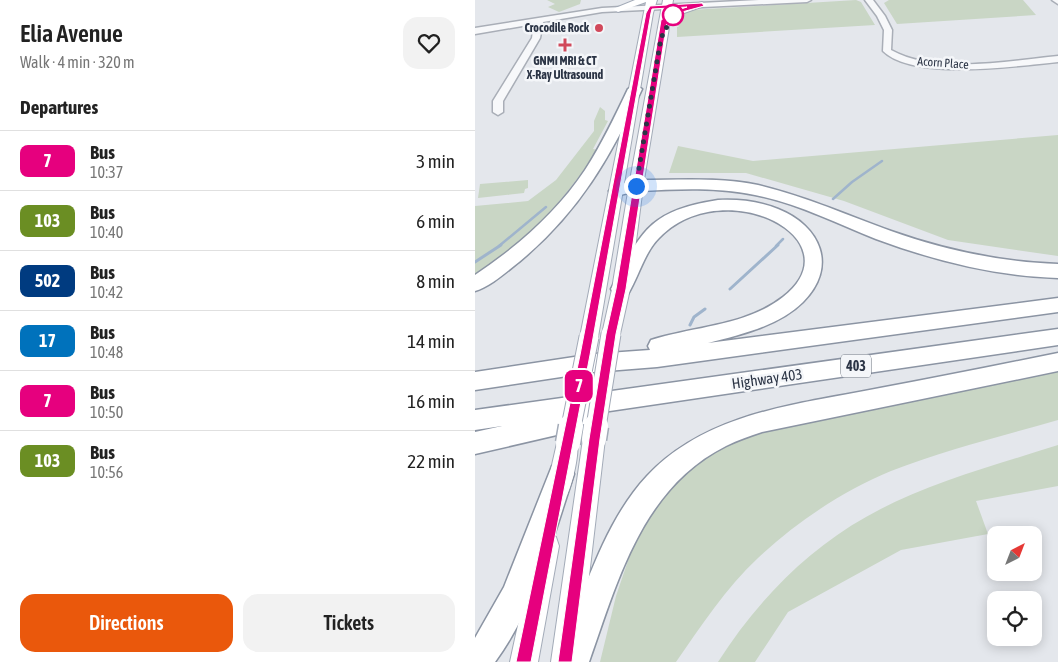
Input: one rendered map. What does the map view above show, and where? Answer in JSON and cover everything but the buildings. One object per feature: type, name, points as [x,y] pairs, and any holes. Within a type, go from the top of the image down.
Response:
[{"type":"highway","points":[[475,284],[534,240],[587,179],[605,150],[635,90]]},
{"type":"highway","points":[[617,191],[626,187],[636,186],[717,186],[756,190],[798,202],[885,235],[948,255],[990,264],[1058,271]]},
{"type":"highway","points":[[594,364],[741,325],[771,314],[792,301],[805,286],[813,268],[812,253],[807,239],[797,227],[769,211],[735,205],[701,208],[676,217],[652,234],[642,248],[621,289]]},
{"type":"highway","name":"403","points":[[475,381],[1058,305]]},
{"type":"highway","name":"Highway 403","points":[[475,420],[1058,337]]},
{"type":"highway","points":[[573,662],[628,524],[653,487],[681,460],[698,448],[714,439],[761,422],[1058,362]]},
{"type":"highway","points":[[475,443],[621,410],[642,403],[653,396]]},
{"type":"highway","points":[[476,662],[494,636],[515,598],[561,474]]},
{"type":"main road","points":[[524,662],[617,191],[649,2],[618,9]]},
{"type":"main road","points":[[565,662],[594,439],[611,334],[621,289],[636,186],[667,3]]},
{"type":"main road","points":[[664,20],[680,11],[702,5]]},
{"type":"street","points":[[649,2],[702,5],[807,0]]},
{"type":"street","name":"Acorn Place","points":[[869,0],[887,26],[889,41],[887,51],[901,59],[926,64],[959,66],[1058,59]]},
{"type":"street","points":[[475,31],[539,19],[618,9]]},
{"type":"street","points":[[498,112],[498,100],[536,38],[539,19]]},
{"type":"green space","points":[[547,0],[581,0],[580,4],[559,12],[548,7],[555,4]]},
{"type":"green space","points":[[856,0],[861,2],[875,25],[677,37],[678,17],[691,10]]},
{"type":"green space","points":[[889,0],[1023,0],[1036,15],[897,24],[884,3]]},
{"type":"green space","points":[[600,107],[605,111],[605,120],[608,121],[593,149],[598,150],[572,186],[528,235],[494,263],[475,275],[475,206],[528,201],[556,180],[594,131],[594,121]]},
{"type":"green space","points":[[1058,135],[1058,256],[948,240],[844,201],[746,173],[669,173],[678,146],[753,161]]},
{"type":"green space","points":[[528,180],[528,188],[525,189],[524,193],[478,198],[480,184]]},
{"type":"green space","points":[[1058,370],[1058,420],[911,463],[855,488],[821,508],[788,532],[746,570],[714,608],[676,662],[600,662],[616,596],[633,546],[628,544],[679,475],[723,445],[782,427]]},
{"type":"green space","points":[[1058,445],[1058,486],[976,501],[987,534],[901,550],[788,612],[755,662],[718,662],[732,641],[765,600],[783,580],[822,546],[866,517],[889,505],[912,494],[984,468]]},
{"type":"waterway","points":[[833,199],[852,182],[882,161]]},
{"type":"waterway","points":[[499,246],[546,207]]},
{"type":"waterway","points":[[776,246],[783,239]]},
{"type":"waterway","points":[[475,262],[501,245]]},
{"type":"waterway","points":[[730,289],[778,245]]},
{"type":"waterway","points":[[690,325],[694,317],[705,309]]},
{"type":"bus line","name":"7","points":[[524,662],[619,181],[650,7],[702,5],[680,11],[664,20],[621,289],[611,334],[594,439],[565,662]]},
{"type":"place","name":"Crocodile Rock","points":[[599,28]]},
{"type":"place","name":"GNMI MRI & CT X-Ray Ultrasound","points":[[565,45]]},
{"type":"route","points":[[636,186],[661,38],[673,15]]}]
